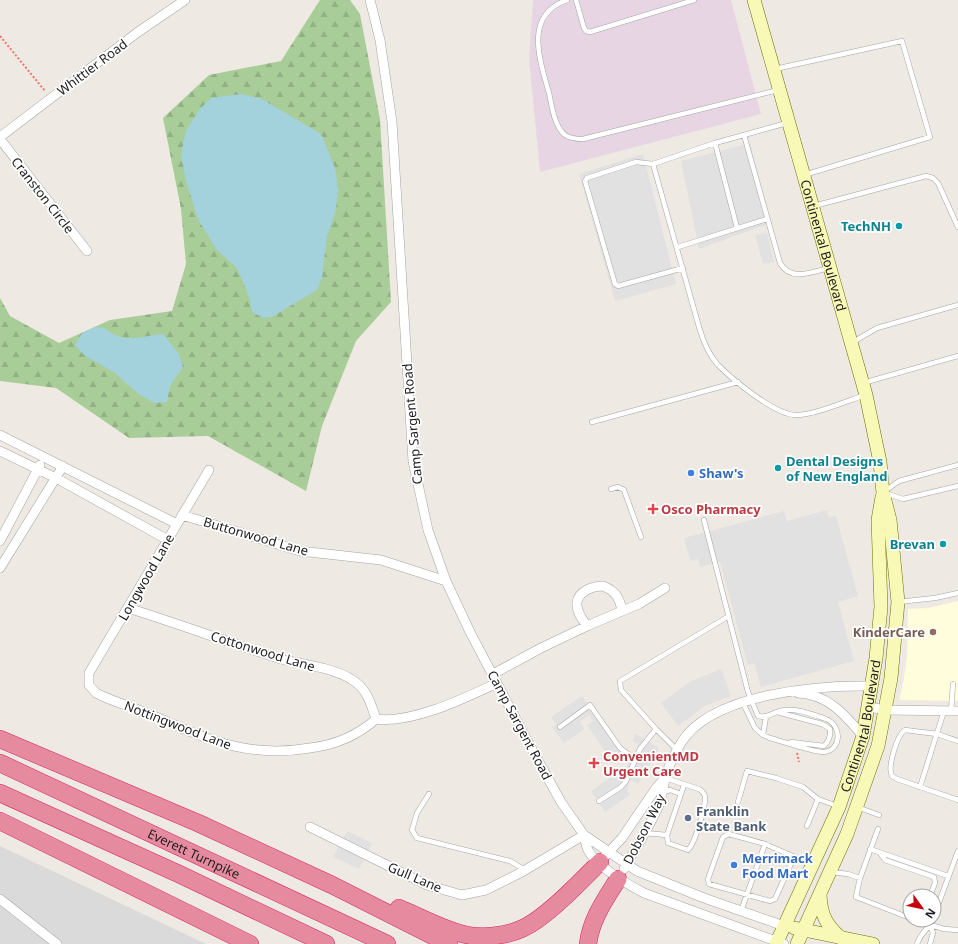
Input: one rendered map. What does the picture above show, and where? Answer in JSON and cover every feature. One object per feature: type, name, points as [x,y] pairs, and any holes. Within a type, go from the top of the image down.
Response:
[{"type":"highway","points":[[0,739],[198,823],[353,896],[449,944]]},
{"type":"highway","name":"Everett Turnpike","points":[[0,763],[387,944]]},
{"type":"highway","name":"Everett Turnpike","points":[[0,793],[179,874],[326,944]]},
{"type":"highway","points":[[0,821],[250,944]]},
{"type":"highway","points":[[353,896],[398,907],[468,935],[491,936],[521,929],[538,918],[604,858]]},
{"type":"highway","points":[[588,944],[589,932],[596,915],[622,872]]},
{"type":"main road","name":"Continental Boulevard","points":[[754,0],[864,389],[880,462],[883,493],[890,520],[898,602],[894,653],[886,710],[878,746],[857,808],[797,944]]},
{"type":"main road","name":"Continental Boulevard","points":[[779,943],[784,926],[839,807],[863,736],[872,686],[881,607],[878,520],[883,493]]},
{"type":"main road","points":[[820,893],[822,917],[831,930],[841,938]]},
{"type":"main road","points":[[784,926],[873,944]]},
{"type":"street","name":"Whittier Road","points":[[0,138],[138,32],[185,0]]},
{"type":"street","name":"Camp Sargent Road","points":[[370,0],[381,47],[392,122],[413,461],[428,530],[446,581],[470,632],[561,802],[584,835],[604,858],[622,872],[644,893],[779,943]]},
{"type":"street","name":"Cranston Circle","points":[[0,138],[87,251]]},
{"type":"street","points":[[0,435],[177,524]]},
{"type":"street","points":[[0,451],[56,478],[168,540]]},
{"type":"street","points":[[0,541],[44,456]]},
{"type":"street","points":[[0,568],[63,466]]},
{"type":"street","name":"Longwood Lane","points":[[89,686],[89,674],[209,470]]},
{"type":"street","name":"Buttonwood Lane","points":[[182,514],[300,551],[381,560],[446,581]]},
{"type":"street","points":[[587,626],[580,614],[577,604],[583,593],[592,586],[603,586],[616,593],[620,601],[622,611]]},
{"type":"street","points":[[493,674],[541,648],[587,626],[639,604],[665,588]]},
{"type":"street","name":"Cottonwood Lane","points":[[128,608],[283,659],[329,671],[351,679],[361,686],[368,696],[376,719]]},
{"type":"street","points":[[376,719],[388,721],[434,710],[497,683]]},
{"type":"street","name":"Nottingwood Lane","points":[[89,686],[96,693],[107,699],[140,710],[206,738],[251,751],[287,752],[322,747],[355,734],[376,719]]},
{"type":"street","name":"Dobson Way","points":[[604,858],[622,838],[656,788],[665,778],[677,750],[688,734],[705,720],[747,701],[777,693],[812,687],[872,686]]},
{"type":"street","name":"Dobson Way","points":[[777,693],[808,694],[827,700],[845,714],[863,736]]},
{"type":"street","points":[[869,707],[886,710],[951,711]]},
{"type":"street","name":"Dobson Way","points":[[622,872],[658,807],[664,792],[665,778]]},
{"type":"street","name":"Gull Lane","points":[[310,827],[427,885],[462,895],[486,890],[525,870],[584,835]]},
{"type":"street","name":"Camp Sargent Road","points":[[584,835],[588,850],[604,858],[622,872],[666,884],[784,926]]},
{"type":"street","points":[[0,899],[57,944]]},
{"type":"lane","points":[[567,0],[560,3],[547,14],[538,34],[537,46],[555,117],[565,135],[573,139],[583,139],[780,90]]},
{"type":"lane","points":[[576,0],[584,28],[586,31],[590,32],[694,0]]},
{"type":"lane","points":[[773,69],[902,41],[930,137],[804,175]]},
{"type":"lane","points":[[683,268],[618,286],[615,284],[585,181],[587,178],[636,162],[653,164],[716,143],[789,122]]},
{"type":"lane","points":[[744,135],[767,219],[780,263],[783,268],[794,275],[829,268]]},
{"type":"lane","points":[[716,143],[737,228]]},
{"type":"lane","points":[[653,164],[678,247],[703,340],[718,365],[764,401],[786,413],[794,415],[804,414],[864,389],[958,356]]},
{"type":"lane","points":[[812,207],[926,176],[933,178],[938,183],[958,227]]},
{"type":"lane","points":[[678,247],[767,219]]},
{"type":"lane","points":[[851,343],[877,328],[958,305]]},
{"type":"lane","points":[[592,422],[738,382]]},
{"type":"lane","points":[[883,493],[899,481],[958,465]]},
{"type":"lane","points":[[883,493],[903,499],[958,486]]},
{"type":"lane","points":[[611,489],[618,487],[624,490],[641,537]]},
{"type":"lane","points":[[704,520],[748,692],[747,701],[755,728],[763,735],[822,753],[832,748],[837,741],[839,734],[837,728],[827,719],[786,709],[775,712],[766,717],[758,716],[747,701]]},
{"type":"lane","points":[[898,602],[935,598],[958,593]]},
{"type":"lane","points":[[677,750],[656,729],[622,690],[620,681],[729,616]]},
{"type":"lane","points":[[920,787],[937,734],[951,711],[953,684]]},
{"type":"lane","points":[[560,727],[590,706],[620,748],[628,756],[635,759]]},
{"type":"lane","points":[[775,712],[822,724],[830,729],[829,739],[824,746],[818,747],[799,742],[787,743]]},
{"type":"lane","points":[[763,735],[766,717]]},
{"type":"lane","points":[[599,801],[621,787],[626,781],[635,759],[648,737],[656,729]]},
{"type":"lane","points":[[958,741],[937,734],[908,729],[901,732],[899,736],[890,768],[890,773],[897,779],[958,800]]},
{"type":"lane","points":[[738,802],[747,771],[776,778],[803,787],[818,799],[839,807]]},
{"type":"lane","points":[[665,778],[699,789],[705,797],[694,841],[688,850],[668,843],[667,835],[684,785]]},
{"type":"lane","points":[[664,792],[670,790],[681,794]]},
{"type":"lane","points":[[429,794],[417,813],[412,830],[417,838],[510,861],[525,870]]},
{"type":"lane","points":[[807,826],[818,799]]},
{"type":"lane","points":[[857,808],[879,815]]},
{"type":"lane","points":[[878,829],[860,878],[856,897],[902,915]]},
{"type":"lane","points":[[644,833],[667,835]]},
{"type":"lane","points":[[794,856],[775,899],[770,901],[746,896],[709,884],[708,879],[723,837],[729,834],[765,844],[794,856],[813,865]]},
{"type":"lane","points":[[741,911],[765,844]]},
{"type":"lane","points":[[870,849],[948,876]]},
{"type":"lane","points":[[942,893],[958,851]]},
{"type":"lane","points":[[880,853],[885,860],[934,877],[935,883],[933,888]]},
{"type":"lane","points":[[830,872],[848,874],[860,878]]},
{"type":"lane","points":[[917,944],[924,930],[927,928]]},
{"type":"lane","points":[[930,944],[933,933],[931,928]]},
{"type":"lane","points":[[942,928],[958,930]]},
{"type":"path","points":[[0,36],[51,98]]},
{"type":"path","points":[[796,752],[799,762]]},
{"type":"shaded area","points":[[533,0],[731,0],[761,114],[540,172],[529,58]]},
{"type":"shaded area","points":[[750,143],[771,223],[699,249],[681,161]]},
{"type":"shaded area","points":[[643,154],[676,284],[615,301],[579,174]]},
{"type":"shaded area","points":[[767,233],[774,262],[763,264],[755,235]]},
{"type":"shaded area","points":[[827,510],[829,517],[836,516],[858,596],[838,602],[854,661],[761,687],[754,663],[748,665],[720,562],[700,567],[698,559],[690,561],[684,538],[784,511],[787,521]]},
{"type":"shaded area","name":"KinderCare","points":[[958,601],[958,701],[899,700],[907,655],[908,609],[929,608]]},
{"type":"shaded area","points":[[721,669],[731,696],[705,706],[678,726],[661,703],[691,681]]},
{"type":"shaded area","points":[[582,696],[624,756],[613,763],[587,725],[593,721],[589,715],[580,722],[584,729],[564,743],[552,727],[556,724],[551,717]]},
{"type":"shaded area","points":[[636,734],[659,748],[638,784],[631,780],[627,789],[630,795],[605,812],[591,791],[614,775],[620,778],[639,744],[632,741]]},
{"type":"shaded area","points":[[347,831],[372,843],[359,869],[333,857]]},
{"type":"shaded area","points":[[0,846],[206,944],[0,944]]},
{"type":"green space","points":[[320,0],[350,0],[360,14],[380,119],[391,302],[356,341],[322,426],[306,491],[208,436],[129,438],[56,388],[0,381],[0,298],[10,316],[59,343],[110,320],[172,311],[186,264],[181,209],[163,118],[209,75],[281,61]]},
{"type":"water","points":[[241,94],[260,98],[321,134],[335,168],[338,188],[336,210],[327,236],[322,278],[317,290],[272,317],[263,318],[252,312],[249,296],[237,268],[216,249],[198,219],[186,181],[181,154],[186,131],[200,109],[211,98]]},
{"type":"water","points":[[95,327],[104,328],[115,335],[126,338],[139,338],[163,334],[179,354],[183,367],[170,386],[167,402],[154,403],[137,393],[115,373],[84,355],[75,345],[82,333]]},
{"type":"place","name":"TechNH","points":[[899,226]]},
{"type":"place","name":"Dental Designs of New England","points":[[778,468]]},
{"type":"place","name":"Shaw's","points":[[691,473]]},
{"type":"place","name":"Osco Pharmacy","points":[[653,509]]},
{"type":"place","name":"Brevan","points":[[943,544]]},
{"type":"place","name":"KinderCare","points":[[933,632]]},
{"type":"place","name":"ConvenientMD Urgent Care","points":[[594,763]]},
{"type":"place","name":"Franklin State Bank","points":[[688,818]]},
{"type":"place","name":"Merrimack Food Mart","points":[[734,865]]}]
